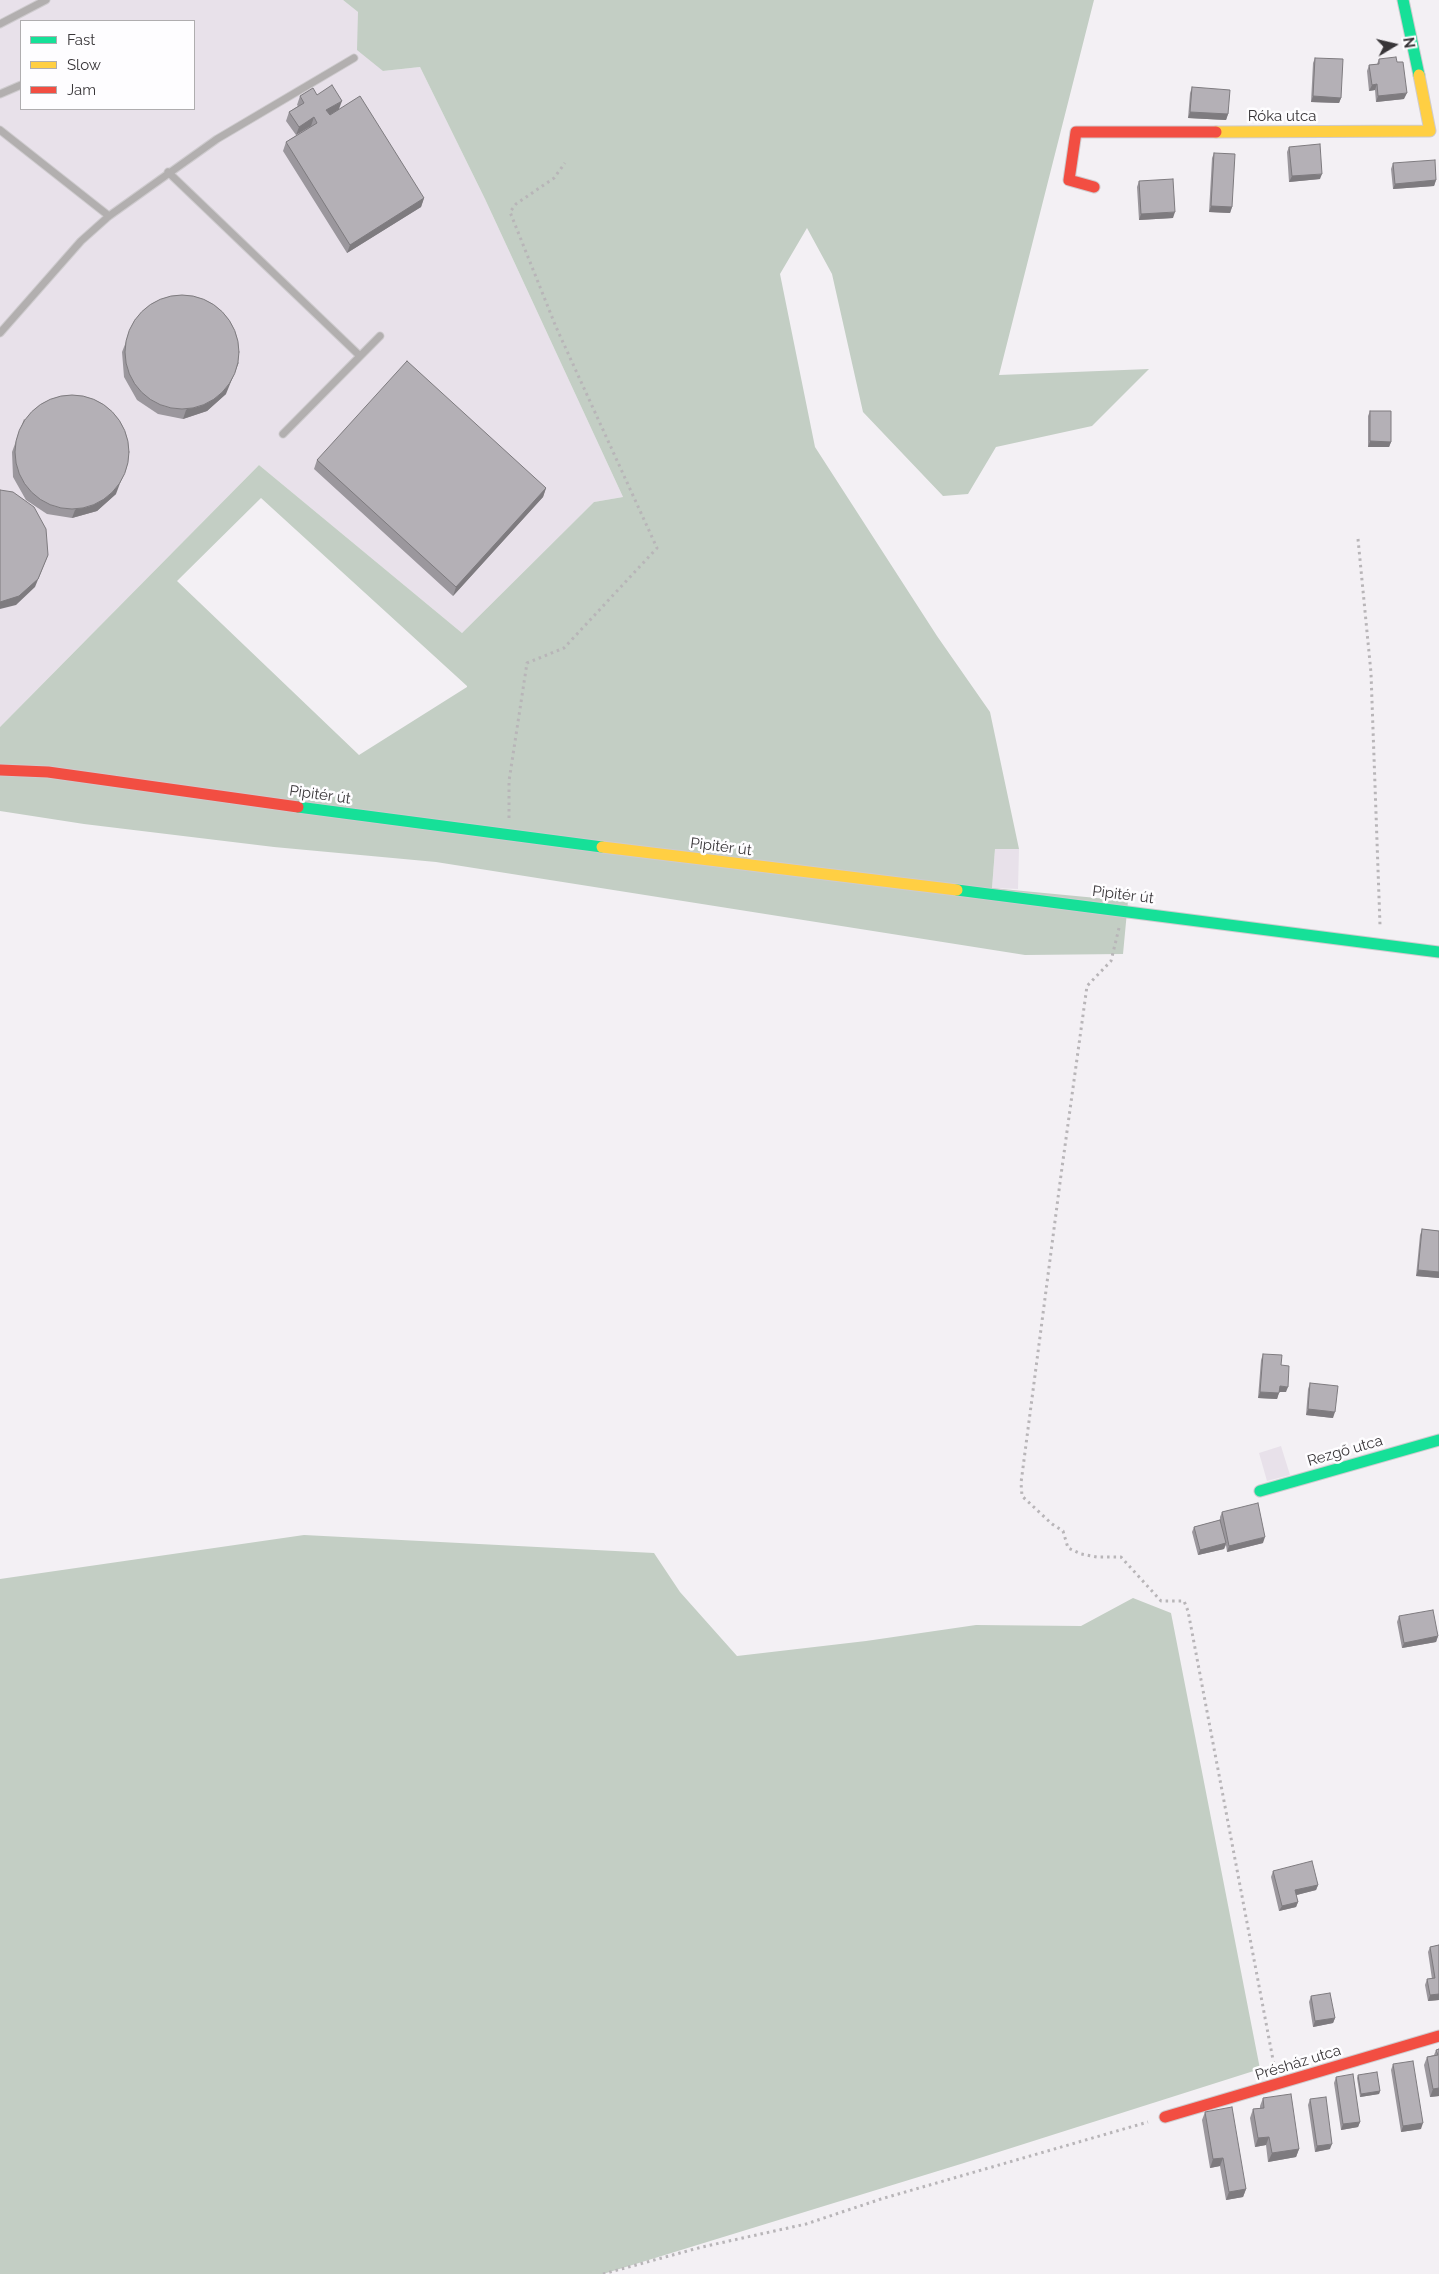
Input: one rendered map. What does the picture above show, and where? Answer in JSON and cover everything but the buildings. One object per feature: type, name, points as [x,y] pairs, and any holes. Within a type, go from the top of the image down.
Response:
[{"type":"street","name":"Róka utca","points":[[1094,187],[1069,180],[1076,132],[1430,131],[1403,0]]},
{"type":"street","name":"Pipitér út","points":[[0,770],[48,772],[509,836],[1124,910],[1439,952]]},
{"type":"street","name":"Rezgő utca","points":[[1260,1491],[1439,1440]]},
{"type":"street","name":"Présház utca","points":[[1166,2117],[1439,2036]]},
{"type":"lane","points":[[0,24],[46,0]]},
{"type":"lane","points":[[0,333],[3,324],[80,241],[109,216],[168,172],[274,104],[354,58]]},
{"type":"lane","points":[[0,94],[20,85]]},
{"type":"lane","points":[[0,130],[109,216]]},
{"type":"lane","points":[[168,172],[360,356]]},
{"type":"lane","points":[[283,434],[380,336]]},
{"type":"path","points":[[509,836],[509,782],[527,663],[564,648],[657,548],[556,328],[510,212],[516,204],[554,178],[565,163]]},
{"type":"path","points":[[1358,539],[1371,673],[1381,944]]},
{"type":"path","points":[[1124,910],[1111,961],[1087,986],[1021,1483],[1022,1496],[1052,1524],[1063,1531],[1068,1548],[1081,1554],[1097,1557],[1121,1557],[1161,1601],[1184,1602],[1188,1611],[1278,2085]]},
{"type":"path","points":[[603,2274],[702,2247],[806,2224],[881,2199],[1166,2117]]},
{"type":"shaded area","points":[[0,0],[343,0],[358,12],[383,71],[420,67],[485,199],[623,497],[594,502],[462,633],[259,465],[0,727]]},
{"type":"shaded area","points":[[343,0],[1094,0],[999,375],[1149,369],[1092,426],[996,447],[968,494],[943,496],[863,412],[832,274],[807,228],[780,274],[815,447],[937,636],[990,712],[1019,849],[995,849],[992,888],[1128,901],[1123,954],[1025,955],[436,862],[274,847],[84,824],[0,811],[0,727],[259,465],[462,633],[594,502],[623,497],[485,199],[420,67],[383,71],[357,50],[358,12]],"holes":[[[261,498],[467,686],[359,755],[177,581]]]},
{"type":"shaded area","points":[[995,849],[1019,849],[1018,889],[992,888]]},
{"type":"shaded area","points":[[1281,1446],[1290,1475],[1267,1481],[1259,1453]]},
{"type":"shaded area","points":[[304,1535],[654,1553],[680,1592],[737,1656],[866,1641],[976,1625],[1081,1626],[1133,1598],[1171,1613],[1260,2069],[964,2163],[603,2274],[0,2274],[0,1579]]},
{"type":"traffic: fast","points":[[1403,0],[1419,75]]},
{"type":"traffic: fast","points":[[298,807],[602,847]]},
{"type":"traffic: fast","points":[[957,890],[1439,952]]},
{"type":"traffic: fast","points":[[1260,1491],[1439,1440]]},
{"type":"traffic: slow","points":[[1216,132],[1430,131],[1419,75]]},
{"type":"traffic: slow","points":[[602,847],[957,890]]},
{"type":"traffic: jam","points":[[1094,187],[1069,180],[1076,132],[1216,132]]},
{"type":"traffic: jam","points":[[0,770],[48,772],[298,807]]},
{"type":"traffic: jam","points":[[1165,2117],[1439,2036]]}]
